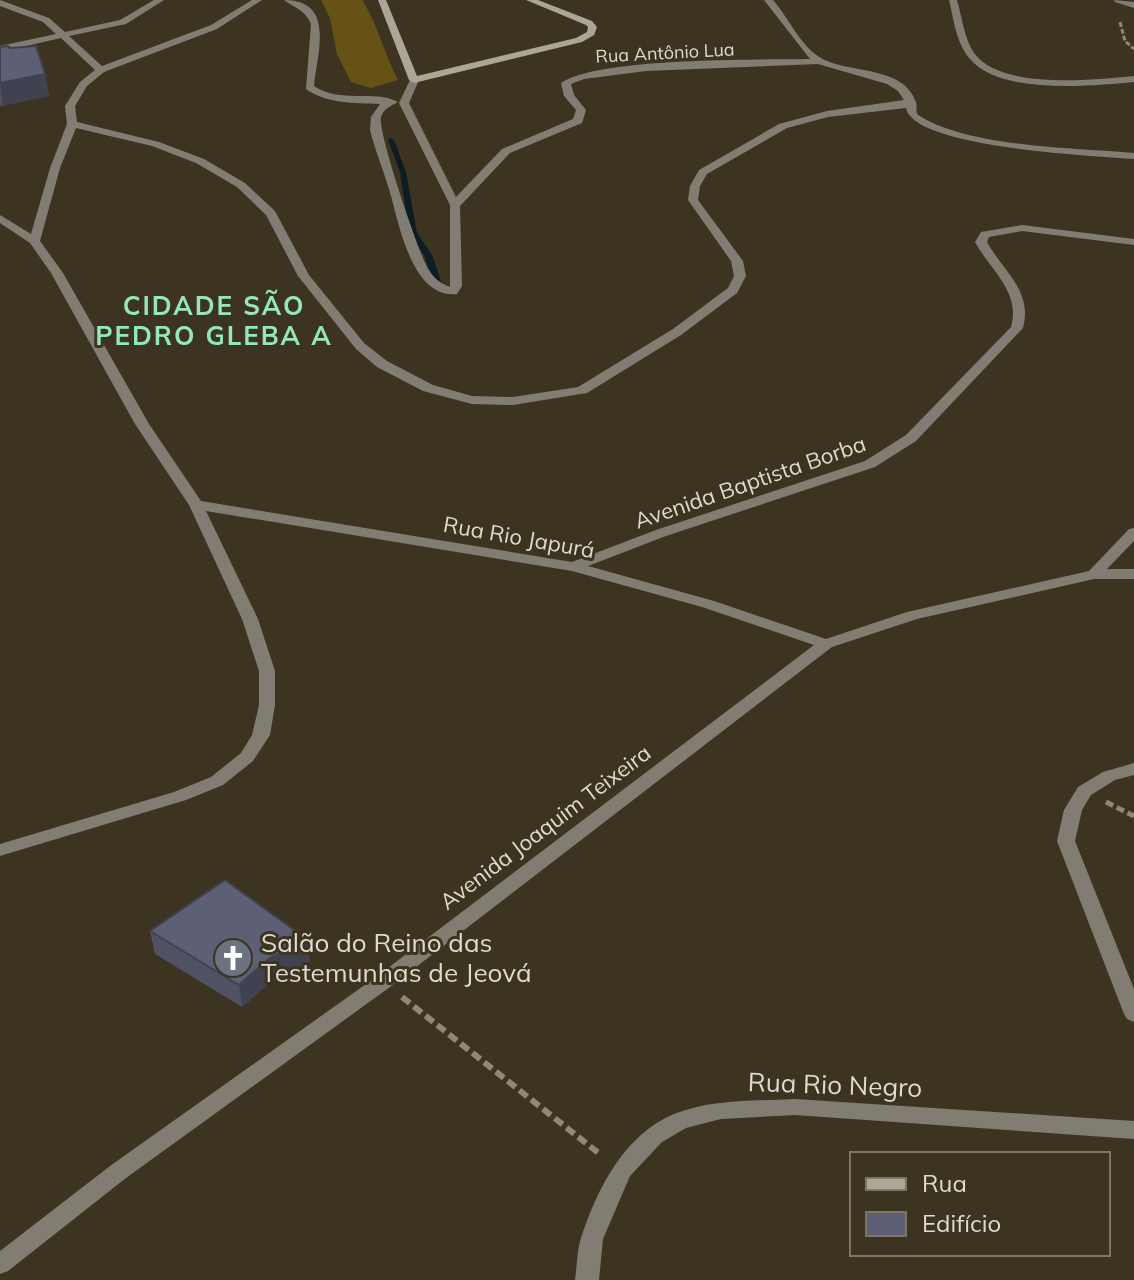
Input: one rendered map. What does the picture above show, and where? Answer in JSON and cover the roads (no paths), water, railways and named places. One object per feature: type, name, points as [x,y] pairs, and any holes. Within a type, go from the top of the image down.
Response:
[{"type":"street","points":[[0,49],[123,22],[160,0]]},
{"type":"street","points":[[34,241],[55,168],[72,124],[70,106],[76,93],[91,76],[214,27],[258,0]]},
{"type":"street","points":[[288,0],[307,9],[317,25],[316,48],[309,71],[309,87],[312,90],[330,96],[404,103]]},
{"type":"street","points":[[382,0],[414,80],[404,103]]},
{"type":"street","points":[[414,80],[579,40],[591,33],[593,27],[589,23],[530,0]]},
{"type":"street","points":[[768,0],[806,49],[820,61],[889,81],[906,94],[912,104],[912,115],[918,122],[970,139],[1044,151],[1134,156]]},
{"type":"street","points":[[953,0],[966,46],[978,63],[993,70],[1030,79],[1134,79]]},
{"type":"street","points":[[1119,0],[1134,5]]},
{"type":"street","points":[[0,3],[46,20],[101,70]]},
{"type":"street","name":"Rua Antônio Lua","points":[[455,205],[506,151],[578,121],[581,110],[566,88],[566,83],[573,78],[616,70],[820,61]]},
{"type":"street","points":[[387,101],[376,117],[375,130],[409,241],[435,287],[453,291],[455,205],[404,103]]},
{"type":"street","points":[[72,124],[155,144],[200,161],[241,185],[271,213],[304,276],[360,346],[382,364],[428,388],[472,400],[513,401],[582,390],[677,332],[733,290],[740,276],[737,261],[693,200],[695,186],[703,172],[783,126],[827,114],[912,104]]},
{"type":"street","points":[[0,218],[34,241],[57,273],[142,424],[196,505],[250,619],[267,671],[267,705],[261,735],[247,757],[217,781],[180,796],[0,850]]},
{"type":"street","name":"Avenida Baptista Borba","points":[[573,567],[661,533],[761,503],[870,464],[911,438],[1017,328],[1022,317],[1021,300],[986,254],[981,242],[985,234],[1022,228],[1134,242]]},
{"type":"street","name":"Rua Rio Japurá","points":[[196,505],[573,567],[708,604],[826,644]]},
{"type":"street","points":[[1094,574],[1134,532]]},
{"type":"street","name":"Avenida Joaquim Teixeira","points":[[0,1264],[118,1172],[383,982],[826,644],[913,615],[1094,574],[1134,574]]},
{"type":"street","points":[[1134,769],[1109,776],[1084,791],[1073,810],[1066,841],[1134,1014]]},
{"type":"street","name":"Rua Rio Negro","points":[[587,1280],[592,1239],[621,1171],[654,1136],[680,1121],[721,1111],[795,1107],[1134,1130]]},
{"type":"waterway","points":[[391,140],[403,172],[413,233],[428,255],[438,284]]},
{"type":"place","name":"Salão do Reino das Testemunhas de Jeová","points":[[233,958]]},
{"type":"district","name":"CIDADE SÃO PEDRO GLEBA A","points":[[214,321]]}]
